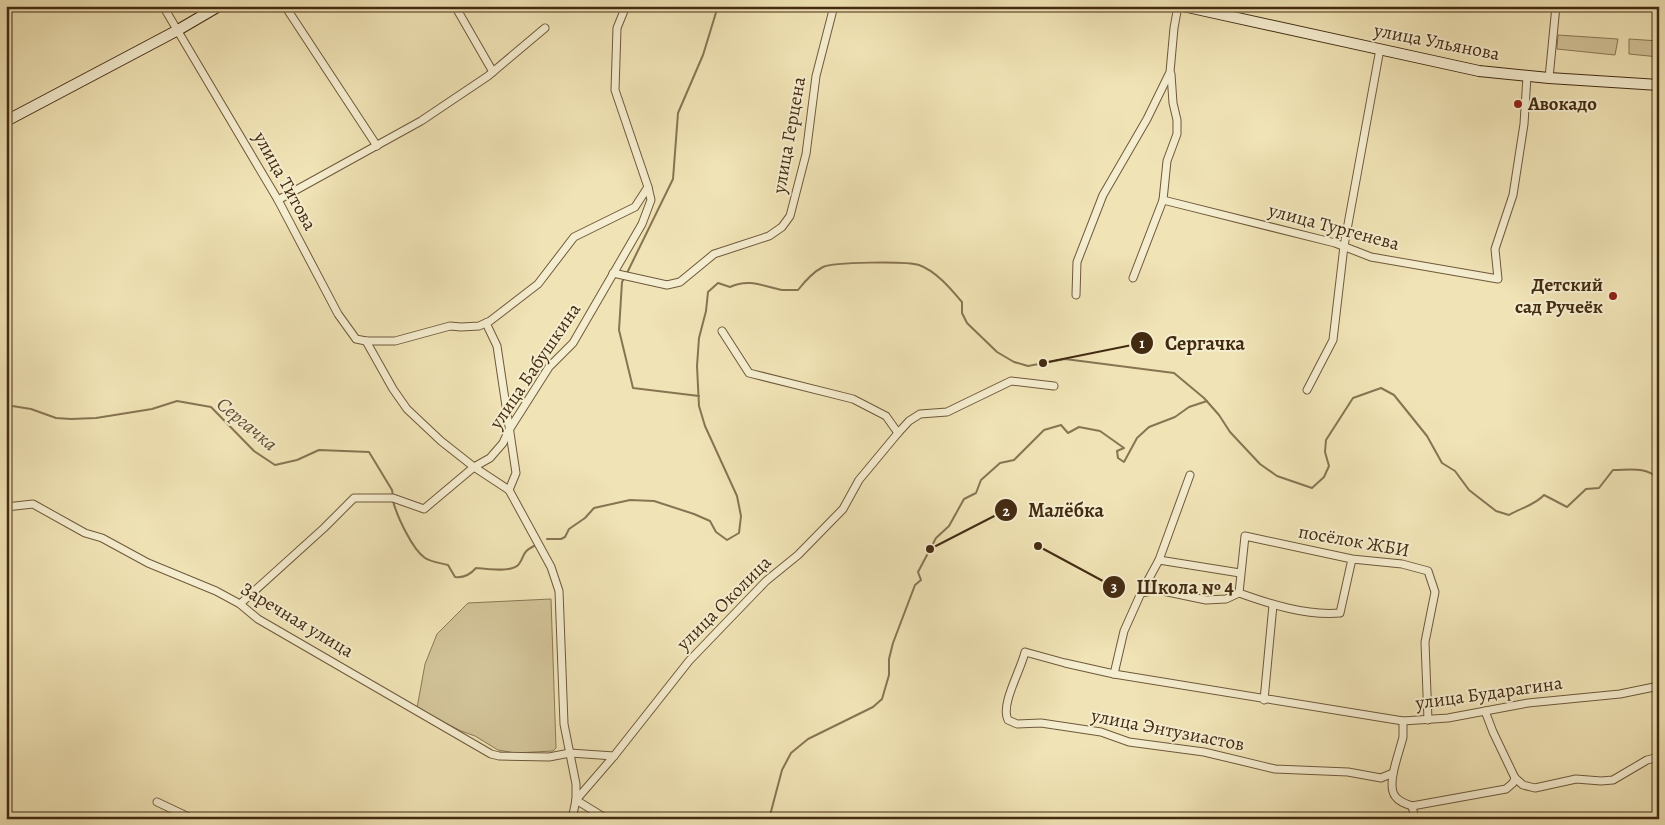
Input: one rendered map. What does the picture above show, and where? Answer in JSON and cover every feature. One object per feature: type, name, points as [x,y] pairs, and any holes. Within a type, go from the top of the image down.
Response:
[{"type":"main road","points":[[6,121],[178,30],[219,6]]},
{"type":"main road","name":"улица Ульянова","points":[[1183,6],[1479,71],[1548,78],[1659,85]]},
{"type":"street","name":"улица Титова","points":[[163,6],[278,200],[338,314],[356,339],[366,342]]},
{"type":"street","points":[[285,6],[377,146]]},
{"type":"street","points":[[455,6],[493,72]]},
{"type":"street","points":[[613,272],[642,224],[651,200],[615,90],[618,28],[626,6]]},
{"type":"street","name":"улица Герцена","points":[[613,272],[667,285],[680,282],[714,254],[769,236],[782,227],[790,216],[806,154],[816,76],[834,6]]},
{"type":"street","points":[[1133,278],[1163,200],[1167,161],[1177,134],[1177,120],[1173,103],[1170,72],[1178,6]]},
{"type":"street","points":[[1548,78],[1556,6]]},
{"type":"street","points":[[278,200],[421,122],[493,72],[545,28]]},
{"type":"street","points":[[1307,390],[1333,340],[1344,246],[1380,49]]},
{"type":"street","points":[[1076,295],[1077,262],[1103,195],[1147,119],[1170,72]]},
{"type":"street","name":"улица Тургенева","points":[[1163,200],[1344,246],[1371,257],[1498,279],[1495,249],[1513,195],[1524,124],[1527,76]]},
{"type":"street","points":[[572,819],[576,800],[576,784],[564,724],[559,591],[551,567],[509,490],[474,467],[441,441],[406,409],[392,390],[366,342],[395,341],[450,326],[480,326],[486,323],[538,284],[574,237],[634,207],[648,187]]},
{"type":"street","name":"улица Бабушкина","points":[[240,604],[324,528],[354,498],[393,498],[424,509],[474,467],[490,458],[503,443],[549,367],[573,343],[613,272]]},
{"type":"street","points":[[486,323],[497,346],[516,473],[509,490]]},
{"type":"street","points":[[722,331],[749,373],[853,399],[886,416],[898,432]]},
{"type":"street","name":"улица Околица","points":[[576,800],[614,756],[689,661],[766,581],[798,555],[843,509],[859,480],[909,421],[920,414],[948,412],[1011,381],[1054,386]]},
{"type":"street","points":[[1114,674],[1124,631],[1141,593],[1159,560],[1190,475]]},
{"type":"street","name":"Заречная улица","points":[[6,507],[33,504],[85,533],[102,538],[148,563],[216,591],[240,604],[258,619],[491,754],[499,756],[550,757],[570,753],[614,756]]},
{"type":"street","name":"посёлок ЖБИ","points":[[1240,573],[1245,536],[1352,559],[1402,564],[1428,571],[1435,592],[1426,642],[1428,720]]},
{"type":"street","points":[[1141,593],[1158,590],[1206,600],[1226,599],[1239,593],[1273,605],[1328,614],[1340,613],[1352,559]]},
{"type":"street","points":[[1159,560],[1240,573],[1239,593]]},
{"type":"street","points":[[1264,700],[1273,605]]},
{"type":"street","name":"улица Бударагина","points":[[1025,652],[1114,674],[1264,700],[1403,721],[1448,718],[1528,703],[1620,694],[1659,686]]},
{"type":"street","name":"улица Энтузиастов","points":[[1025,652],[1005,714],[1008,720],[1017,724],[1041,723],[1101,732],[1129,742],[1204,752],[1275,769],[1348,772],[1381,778],[1393,773]]},
{"type":"street","points":[[1485,711],[1515,778],[1523,785],[1535,788],[1576,778],[1601,781],[1613,780],[1647,760],[1659,757]]},
{"type":"street","points":[[1403,721],[1403,736],[1393,773],[1392,790],[1395,796],[1402,802],[1412,806],[1506,789],[1513,784],[1515,778]]},
{"type":"street","points":[[576,800],[607,819]]},
{"type":"street","points":[[156,802],[193,819]]},
{"type":"street","points":[[1412,806],[1416,819]]},
{"type":"shaded area","points":[[1558,35],[1618,39],[1615,55],[1557,49]]},
{"type":"shaded area","points":[[1629,39],[1659,41],[1659,57],[1629,54]]},
{"type":"shaded area","points":[[551,599],[556,748],[553,751],[515,753],[498,750],[475,736],[461,731],[417,708],[425,664],[437,634],[468,603]]},
{"type":"waterway","points":[[627,273],[673,179],[678,113],[703,55],[718,6]]},
{"type":"waterway","name":"Сергачка","points":[[547,539],[561,539],[565,537],[569,529],[585,518],[594,508],[630,500],[654,501],[694,514],[710,521],[716,532],[727,540],[739,533],[741,516],[737,496],[705,426],[699,406],[697,366],[699,338],[706,311],[708,292],[718,283],[730,287],[737,284],[750,283],[782,290],[798,290],[809,277],[823,267],[855,263],[912,264],[931,271],[962,302],[962,313],[967,323],[997,352],[1014,362],[1028,366],[1065,359],[1174,373],[1204,398],[1219,415],[1230,432],[1260,464],[1277,476],[1312,488],[1324,477],[1329,466],[1325,452],[1326,440],[1353,398],[1381,388],[1394,395],[1427,436],[1442,463],[1455,471],[1469,490],[1496,511],[1509,515],[1532,504],[1544,495],[1567,507],[1586,489],[1599,488],[1613,470],[1643,470],[1659,479]]},
{"type":"waterway","points":[[625,277],[622,282],[619,330],[633,388],[699,396]]},
{"type":"waterway","name":"Сергачка","points":[[6,405],[31,409],[56,418],[71,419],[96,418],[152,409],[177,401],[211,407],[254,451],[275,465],[297,460],[319,450],[369,452],[392,490],[393,496]]},
{"type":"waterway","points":[[769,819],[782,770],[791,753],[808,739],[873,707],[882,699],[889,675],[889,659],[893,643],[915,585],[921,580],[918,572],[936,538],[949,526],[964,499],[976,493],[981,480],[1000,463],[1014,460],[1044,430],[1061,425],[1068,433],[1079,427],[1100,431],[1124,448],[1117,451],[1118,458],[1124,462],[1137,438],[1149,427],[1175,417],[1189,407],[1207,401]]},
{"type":"waterway","name":"Сергачка","points":[[393,501],[406,532],[420,554],[430,560],[448,565],[455,577],[467,576],[476,568],[511,569],[516,567],[525,552],[534,546]]},
{"type":"place","name":"Авокадо","points":[[1518,104]]},
{"type":"place","name":"Детский сад Ручеёк","points":[[1613,296]]},
{"type":"place","name":"Сергачка","points":[[1043,363]]},
{"type":"place","name":"Школа № 4","points":[[1038,546]]},
{"type":"place","name":"Малёбка","points":[[930,549]]}]
